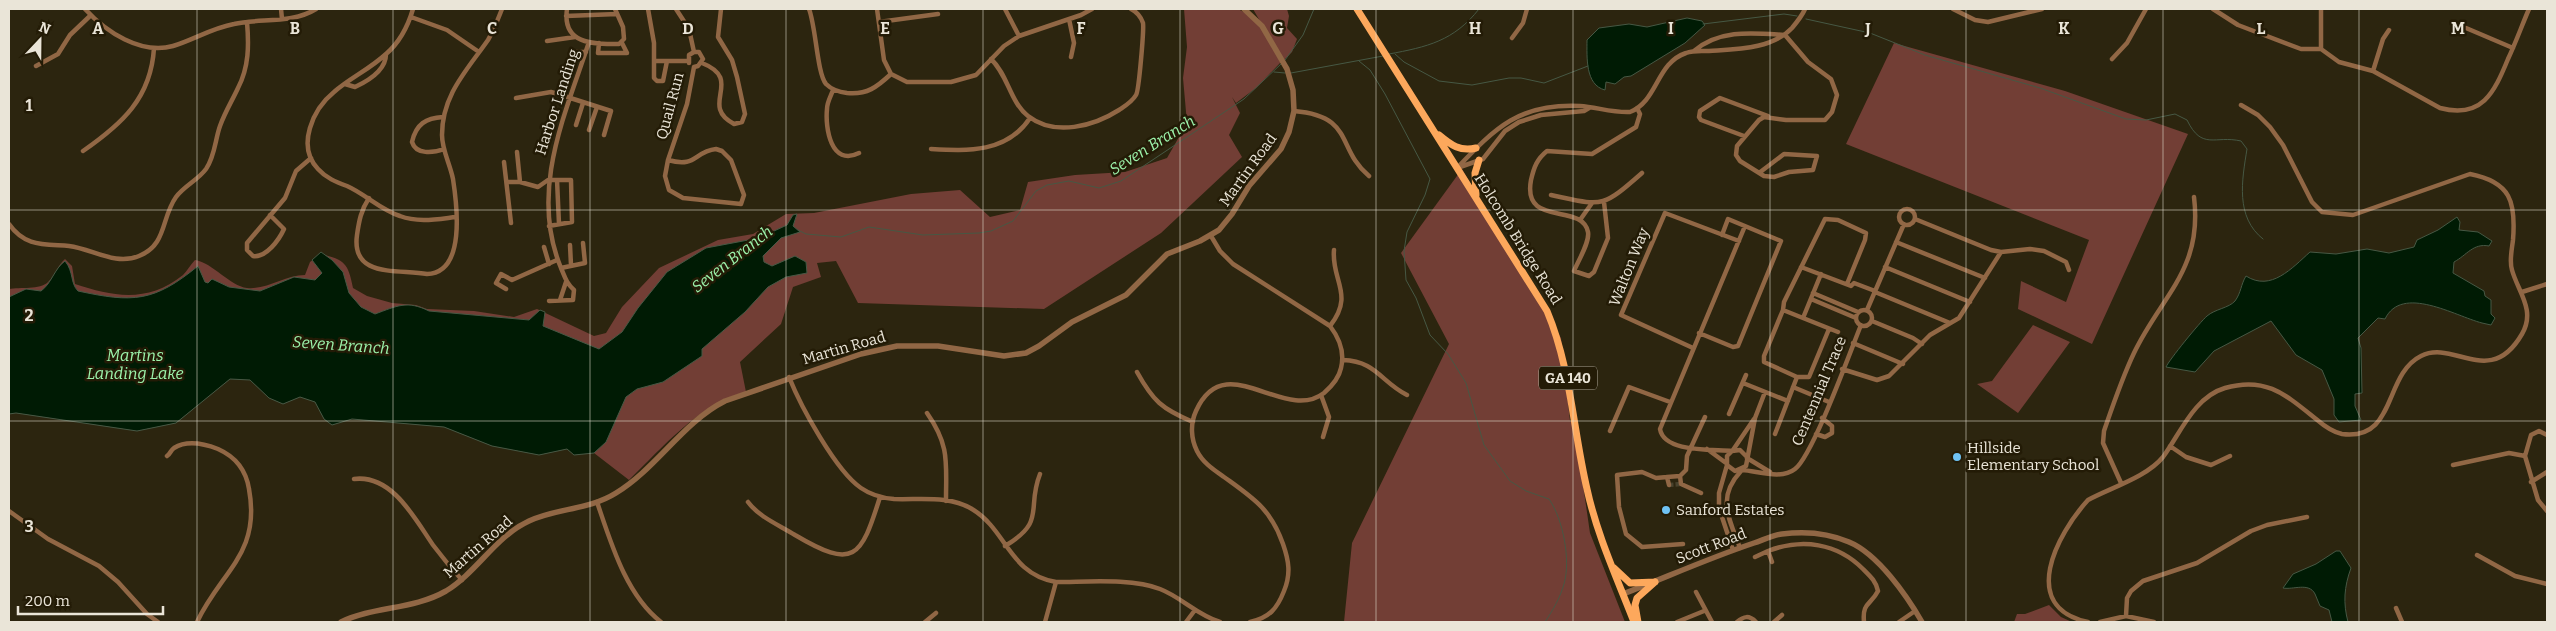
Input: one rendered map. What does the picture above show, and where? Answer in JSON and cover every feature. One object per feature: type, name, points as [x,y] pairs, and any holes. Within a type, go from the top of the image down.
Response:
[{"type":"main road","name":"Holcomb Bridge Road","points":[[1357,9],[1537,293],[1555,331],[1566,367],[1587,490],[1599,535],[1634,622]]},
{"type":"main road","points":[[1434,130],[1453,147],[1468,150],[1476,148]]},
{"type":"main road","points":[[1476,198],[1475,174],[1479,160]]},
{"type":"main road","points":[[1611,565],[1630,583],[1655,582]]},
{"type":"main road","points":[[1638,622],[1635,605],[1637,598],[1655,582]]},
{"type":"street","points":[[85,9],[106,28],[129,41],[154,48],[174,46],[221,27],[299,16],[316,9]]},
{"type":"street","points":[[281,9],[282,19]]},
{"type":"street","points":[[413,9],[401,36],[386,54],[326,99],[313,119],[308,141],[311,158],[325,176],[369,198],[390,212],[407,218],[422,220],[456,217]]},
{"type":"street","points":[[369,198],[360,216],[356,250],[362,262],[378,269],[427,274],[441,272],[447,265],[455,247],[456,217],[453,180],[442,135],[443,118],[454,88],[492,33],[502,9]]},
{"type":"street","points":[[567,9],[567,25],[575,37]]},
{"type":"street","points":[[648,9],[654,43],[654,78],[660,82],[666,78],[667,61]]},
{"type":"street","points":[[676,9],[689,29],[694,52],[702,55],[702,63]]},
{"type":"street","points":[[694,66],[702,63],[715,68],[720,75],[722,83],[719,105],[722,114],[734,124],[742,122],[745,114],[737,77],[732,60],[718,37],[722,9]]},
{"type":"street","points":[[809,9],[816,32],[821,75],[826,84],[833,90],[853,93],[866,92],[878,86],[891,74]]},
{"type":"street","points":[[877,9],[884,60],[891,74],[907,82],[958,82],[976,75],[1004,46],[1019,36],[1069,20],[1092,9]]},
{"type":"street","points":[[1005,9],[1019,36]]},
{"type":"street","points":[[991,59],[1003,72],[1018,106],[1030,118],[1061,127],[1086,126],[1107,117],[1134,99],[1140,83],[1140,59],[1144,31],[1140,16],[1131,9]]},
{"type":"street","name":"Martin Road","points":[[341,622],[364,613],[424,601],[462,580],[508,535],[523,524],[540,517],[597,502],[630,484],[715,406],[789,378],[861,354],[897,346],[938,346],[1004,356],[1026,353],[1072,322],[1126,295],[1167,254],[1211,236],[1226,222],[1248,186],[1281,149],[1289,132],[1294,112],[1293,90],[1287,69],[1262,26],[1246,9]]},
{"type":"street","points":[[1512,38],[1523,23],[1526,9]]},
{"type":"street","points":[[1457,168],[1476,148],[1502,126],[1523,112],[1570,106],[1625,112],[1637,108],[1648,99],[1668,64],[1680,56],[1694,51],[1763,45],[1785,35],[1803,15],[1804,9]]},
{"type":"street","points":[[1953,9],[1982,22],[1993,22],[2015,11],[2042,9]]},
{"type":"street","points":[[2112,59],[2127,43],[2146,9]]},
{"type":"street","points":[[2213,9],[2238,25],[2300,49],[2321,49],[2339,62],[2373,71],[2440,108],[2463,111],[2479,105],[2492,94],[2530,9]]},
{"type":"street","points":[[2321,9],[2321,49]]},
{"type":"street","points":[[566,16],[616,11],[623,27],[624,39],[622,43],[627,53],[598,53],[599,43]]},
{"type":"street","points":[[879,22],[938,14]]},
{"type":"street","points":[[36,66],[58,54],[70,34],[91,15]]},
{"type":"street","points":[[411,16],[447,30],[479,52]]},
{"type":"street","points":[[1069,20],[1074,42],[1071,57]]},
{"type":"street","points":[[9,224],[23,240],[32,243],[80,248],[115,259],[132,258],[153,248],[164,231],[175,198],[202,173],[210,162],[223,118],[245,70],[248,48],[247,22]]},
{"type":"street","points":[[2466,28],[2513,48]]},
{"type":"street","points":[[2373,71],[2383,39],[2389,30]]},
{"type":"street","points":[[1694,51],[1701,45],[1733,34],[1749,32],[1785,35],[1808,62],[1831,80],[1838,95],[1832,112],[1826,120],[1786,120],[1769,117],[1720,98],[1700,111],[1699,117],[1701,120],[1744,136]]},
{"type":"street","points":[[547,41],[575,37],[589,42]]},
{"type":"street","name":"Harbor Landing","points":[[560,300],[573,300],[574,290],[566,282],[557,260],[549,226],[548,180],[554,149],[589,42],[622,43]]},
{"type":"street","points":[[83,151],[111,132],[128,113],[147,82],[154,48]]},
{"type":"street","points":[[561,95],[576,52],[586,52]]},
{"type":"street","name":"Quail Run","points":[[668,160],[687,163],[709,150],[722,151],[731,160],[744,194],[744,202],[738,205],[677,197],[669,190],[665,180],[668,160],[687,104],[694,66],[688,61],[689,55],[694,52]]},
{"type":"street","points":[[345,84],[355,87],[369,79],[384,64],[386,54]]},
{"type":"street","points":[[655,61],[688,61]]},
{"type":"street","points":[[833,90],[827,109],[830,142],[835,150],[843,155],[859,153]]},
{"type":"street","points":[[516,98],[552,92],[611,111],[604,135]]},
{"type":"street","points":[[576,125],[583,103]]},
{"type":"street","points":[[2088,622],[2067,616],[2058,607],[2051,594],[2048,570],[2080,509],[2088,500],[2150,469],[2162,458],[2187,420],[2208,396],[2224,388],[2255,384],[2280,392],[2323,425],[2338,433],[2359,433],[2384,417],[2396,381],[2406,365],[2422,355],[2433,352],[2450,354],[2467,360],[2492,360],[2505,353],[2518,340],[2525,328],[2527,314],[2522,292],[2511,268],[2515,216],[2512,202],[2504,190],[2487,178],[2470,174],[2451,179],[2353,215],[2322,212],[2312,202],[2283,146],[2270,127],[2258,115],[2241,105]]},
{"type":"street","points":[[1570,106],[1570,113]]},
{"type":"street","points":[[589,130],[597,107]]},
{"type":"street","points":[[1457,168],[1479,160],[1506,131],[1528,118],[1584,111],[1589,108]]},
{"type":"street","points":[[1604,202],[1608,238],[1594,272],[1589,276],[1574,272],[1588,236],[1585,224],[1580,220],[1548,213],[1535,203],[1530,195],[1530,186],[1536,162],[1547,150],[1592,154],[1636,127],[1640,114],[1637,108]]},
{"type":"street","points":[[1294,112],[1316,115],[1334,125],[1345,139],[1359,167],[1368,176]]},
{"type":"street","points":[[1759,173],[1784,154],[1817,156],[1813,170],[1789,172],[1774,177],[1759,173],[1740,161],[1736,155],[1736,146],[1759,120],[1769,117]]},
{"type":"street","points":[[443,118],[431,118],[423,121],[412,142],[414,148],[420,151],[433,152],[444,149]]},
{"type":"street","points":[[931,148],[970,151],[999,144],[1016,134],[1030,118]]},
{"type":"street","points":[[1502,126],[1506,131]]},
{"type":"street","points":[[517,152],[520,182]]},
{"type":"street","points":[[270,215],[284,229],[266,252],[260,256],[253,256],[247,250],[247,243],[270,215],[285,198],[296,171],[311,158]]},
{"type":"street","points":[[504,162],[511,223]]},
{"type":"street","points":[[1551,194],[1592,203],[1604,202],[1614,198],[1642,173]]},
{"type":"street","points":[[507,182],[520,182],[538,187],[548,180],[572,180],[572,222],[549,226]]},
{"type":"street","points":[[557,180],[559,224]]},
{"type":"street","points":[[2121,483],[2103,443],[2104,431],[2135,352],[2186,270],[2193,235],[2194,198]]},
{"type":"street","points":[[1580,220],[1592,203]]},
{"type":"street","points":[[1904,224],[1899,218],[1904,209],[1912,210],[1915,219]]},
{"type":"street","name":"Walton Way","points":[[1693,348],[1621,315],[1665,213],[1738,241]]},
{"type":"street","points":[[1699,333],[1733,347],[1738,346],[1782,241],[1728,218],[1722,235]]},
{"type":"street","points":[[1829,329],[1809,376],[1796,377],[1764,362],[1764,356],[1783,310],[1784,302],[1825,219],[1838,220],[1866,233],[1865,240],[1847,284]]},
{"type":"street","points":[[1904,224],[1910,224],[1915,219]]},
{"type":"street","points":[[1915,219],[2001,252],[2030,249],[2044,251],[2066,262],[2069,270]]},
{"type":"street","points":[[1867,310],[1904,224]]},
{"type":"street","points":[[1745,226],[1662,421],[1661,434],[1676,446],[1740,450],[1747,457],[1770,472]]},
{"type":"street","points":[[1211,236],[1220,251],[1233,264],[1330,326],[1340,342],[1343,360],[1336,380],[1321,395],[1308,400],[1294,401],[1245,385],[1228,384],[1216,389],[1197,408],[1193,422],[1193,440],[1201,458],[1265,509],[1277,527],[1287,556],[1289,576],[1280,600],[1270,614],[1257,621],[1250,622]]},
{"type":"street","points":[[1896,242],[1985,278]]},
{"type":"street","points":[[561,268],[585,263],[583,243]]},
{"type":"street","points":[[570,245],[571,265]]},
{"type":"street","points":[[544,247],[549,264]]},
{"type":"street","points":[[1330,326],[1338,313],[1342,298],[1334,260],[1334,250]]},
{"type":"street","points":[[1842,369],[1877,380],[1889,376],[1938,330],[1959,318],[2001,252]]},
{"type":"street","points":[[506,289],[496,283],[501,274],[512,280],[557,260]]},
{"type":"street","points":[[1801,267],[1851,286],[1854,283],[1951,324]]},
{"type":"street","points":[[1885,267],[1970,302]]},
{"type":"street","points":[[1803,318],[1822,274]]},
{"type":"street","points":[[549,301],[560,300],[566,282]]},
{"type":"street","points":[[2522,292],[2547,284]]},
{"type":"street","points":[[1813,293],[1858,312],[1867,310]]},
{"type":"street","points":[[1811,299],[1856,318],[1858,312]]},
{"type":"street","points":[[1783,310],[1838,332]]},
{"type":"street","points":[[1867,310],[1872,315],[1872,321],[1913,338],[1922,344]]},
{"type":"street","name":"Centennial Trace","points":[[1856,318],[1861,325]]},
{"type":"street","name":"Centennial Trace","points":[[1861,325],[1867,325],[1872,321]]},
{"type":"street","name":"Centennial Trace","points":[[1742,470],[1782,474],[1794,470],[1816,434],[1861,325]]},
{"type":"street","points":[[1853,343],[1903,364]]},
{"type":"street","points":[[1343,360],[1358,362],[1371,367],[1407,395]]},
{"type":"street","points":[[1137,372],[1148,392],[1159,404],[1172,413],[1193,422]]},
{"type":"street","points":[[1729,414],[1746,376]]},
{"type":"street","points":[[1775,434],[1796,377]]},
{"type":"street","points":[[789,378],[806,415],[847,475],[862,489],[880,497],[946,501],[963,504],[978,512],[1028,572],[1056,582],[1147,585],[1168,592],[1195,610],[1220,622]]},
{"type":"street","points":[[1743,383],[1788,400]]},
{"type":"street","points":[[1610,431],[1629,387],[1670,402]]},
{"type":"street","points":[[1793,387],[1829,402]]},
{"type":"street","points":[[1740,548],[1728,513],[1726,500],[1728,488],[1746,466],[1755,418],[1766,392]]},
{"type":"street","points":[[1321,395],[1329,416],[1323,437]]},
{"type":"street","points":[[927,413],[939,430],[944,446],[946,501]]},
{"type":"street","points":[[1683,544],[1642,547],[1626,534],[1622,522],[1617,475],[1642,472],[1656,478],[1680,476],[1686,470],[1687,456],[1705,417]]},
{"type":"street","points":[[1733,550],[1718,508],[1719,493],[1727,464],[1727,456],[1755,418]]},
{"type":"street","points":[[1816,434],[1827,436],[1832,433],[1832,426],[1822,418]]},
{"type":"street","points":[[2547,435],[2540,431],[2531,435],[2526,456],[2531,482],[2538,500],[2547,511]]},
{"type":"street","points":[[167,456],[175,447],[190,444],[206,445],[225,452],[244,471],[251,500],[251,526],[244,550],[208,601],[197,622]]},
{"type":"street","points":[[2170,446],[2186,457],[2211,465],[2230,456]]},
{"type":"street","points":[[1706,449],[1733,470],[1742,470]]},
{"type":"street","points":[[2453,465],[2509,453],[2526,456]]},
{"type":"street","points":[[2531,482],[2547,472]]},
{"type":"street","points":[[1005,546],[1022,536],[1031,523],[1035,512],[1036,485],[1040,474]]},
{"type":"street","points":[[1680,476],[1681,484],[1701,493]]},
{"type":"street","points":[[1667,477],[1669,485]]},
{"type":"street","points":[[354,479],[370,480],[400,498],[438,552],[462,580]]},
{"type":"street","points":[[748,502],[758,512],[820,550],[838,555],[853,551],[865,541],[880,497]]},
{"type":"street","points":[[597,502],[609,537],[638,599],[651,615],[661,622]]},
{"type":"street","points":[[9,511],[48,539],[109,573],[147,614],[158,622]]},
{"type":"street","points":[[2126,616],[2127,598],[2131,591],[2143,581],[2197,563],[2251,531],[2267,525],[2307,517]]},
{"type":"street","name":"Scott Road","points":[[1623,594],[1733,550],[1780,534],[1807,532],[1829,535],[1851,542],[1884,569],[1922,622]]},
{"type":"street","points":[[1755,556],[1804,543],[1827,547],[1855,561],[1872,577],[1878,591],[1866,603],[1863,612],[1864,622]]},
{"type":"street","points":[[1768,551],[1772,562]]},
{"type":"street","points":[[2477,555],[2515,576],[2547,584]]},
{"type":"street","points":[[1045,622],[1056,582]]},
{"type":"street","points":[[1696,592],[1704,611],[1712,622]]},
{"type":"street","points":[[2396,608],[2402,622]]},
{"type":"street","points":[[1186,622],[1195,610]]},
{"type":"street","points":[[1899,622],[1915,610]]},
{"type":"street","points":[[1676,622],[1704,611]]},
{"type":"street","points":[[925,622],[936,613]]},
{"type":"street","points":[[1774,622],[1782,615]]},
{"type":"street","points":[[2100,622],[2126,616],[2154,622]]},
{"type":"street","points":[[1737,622],[1742,617],[1748,617],[1756,622]]},
{"type":"shaded area","points":[[1184,9],[1238,9],[1246,13],[1258,25],[1281,62],[1256,88],[1236,103],[1232,97],[1240,113],[1229,135],[1242,157],[1161,233],[1044,309],[858,303],[836,261],[817,263],[821,277],[793,287],[781,324],[740,362],[746,392],[729,398],[697,416],[629,480],[594,453],[574,455],[567,449],[539,455],[492,446],[444,427],[352,419],[332,425],[324,419],[315,402],[300,397],[283,404],[269,398],[250,380],[230,379],[176,423],[137,431],[16,413],[9,414],[9,289],[44,285],[50,280],[65,259],[72,266],[75,284],[103,292],[130,295],[144,294],[170,284],[183,275],[195,260],[208,265],[234,283],[247,288],[254,288],[269,285],[290,277],[305,275],[310,262],[321,254],[335,258],[344,264],[349,273],[353,288],[367,296],[392,303],[416,305],[427,309],[474,311],[514,317],[537,309],[594,336],[606,333],[622,307],[659,268],[718,240],[753,234],[786,214],[814,213],[911,194],[960,190],[990,217],[1020,210],[1028,182],[1075,175],[1125,172],[1167,158],[1187,123],[1183,78],[1187,47]]},
{"type":"shaded area","points":[[1253,9],[1287,9],[1289,16],[1287,28],[1297,39],[1292,52],[1283,61]]},
{"type":"shaded area","points":[[1894,43],[2065,91],[2188,134],[2092,344],[2018,309],[2021,281],[2066,302],[2089,240],[1846,144]]},
{"type":"shaded area","points":[[1462,169],[1561,338],[1570,421],[1574,423],[1590,533],[1625,622],[1344,622],[1352,543],[1449,344],[1401,253]]},
{"type":"shaded area","points":[[2033,325],[2070,342],[2018,413],[1977,384],[1992,381]]},
{"type":"shaded area","points":[[2049,605],[2061,617],[2072,622],[2014,622],[2017,614],[2025,614]]},
{"type":"water","points":[[1687,18],[1702,21],[1705,25],[1685,43],[1615,84],[1606,82],[1605,90],[1598,87],[1594,82],[1588,70],[1587,40],[1599,28],[1629,24],[1647,27]]},
{"type":"water","name":"Martins Landing Lake","points":[[797,214],[793,226],[800,232],[781,238],[763,256],[764,262],[772,266],[795,256],[806,262],[807,273],[786,277],[768,287],[745,312],[702,349],[702,356],[663,382],[637,389],[626,397],[606,442],[594,453],[574,455],[567,449],[539,455],[492,446],[444,427],[352,419],[332,425],[324,419],[315,402],[300,397],[283,404],[269,398],[250,380],[230,379],[176,423],[137,431],[16,413],[9,414],[9,297],[26,289],[41,291],[65,261],[78,291],[129,298],[155,293],[168,287],[198,266],[205,282],[208,283],[212,279],[229,287],[260,291],[294,277],[315,280],[322,273],[312,260],[321,252],[343,272],[349,293],[361,307],[375,314],[402,305],[408,305],[429,311],[529,320],[540,310],[545,312],[543,326],[599,349],[622,332],[638,308],[667,272],[706,248],[759,238],[787,225],[793,215]]},
{"type":"water","points":[[2457,217],[2460,222],[2459,230],[2478,232],[2492,241],[2489,246],[2474,248],[2454,262],[2453,273],[2484,291],[2485,296],[2491,300],[2491,314],[2495,318],[2491,325],[2444,309],[2416,303],[2404,304],[2393,309],[2385,319],[2378,318],[2358,338],[2361,348],[2362,393],[2355,394],[2355,406],[2361,420],[2339,422],[2334,415],[2334,399],[2322,370],[2296,355],[2271,321],[2214,351],[2195,372],[2166,367],[2207,316],[2235,301],[2246,276],[2255,280],[2272,280],[2288,271],[2310,252],[2336,254],[2367,249],[2389,253],[2414,247],[2417,240],[2438,230]]},
{"type":"water","points":[[2336,551],[2340,551],[2351,568],[2345,595],[2348,622],[2332,622],[2329,610],[2320,606],[2315,594],[2309,588],[2283,588],[2293,574],[2316,564]]},
{"type":"waterway","points":[[1285,60],[1303,35],[1314,9]]},
{"type":"waterway","name":"Seven Branch","points":[[1389,54],[1416,49],[1439,41],[1460,29],[1479,9]]},
{"type":"waterway","points":[[1703,24],[1784,14],[1797,16]]},
{"type":"waterway","points":[[1806,19],[1870,33],[1925,55],[2040,88],[2126,119],[2146,120],[2175,114],[2187,120],[2198,136],[2204,139],[2241,141],[2247,149],[2242,185],[2244,209],[2254,230],[2263,239]]},
{"type":"waterway","points":[[1395,54],[1404,62],[1439,81],[1472,85],[1509,78],[1521,78],[1544,83],[1588,66]]},
{"type":"waterway","name":"Seven Branch","points":[[1291,73],[1383,56]]},
{"type":"waterway","points":[[1359,61],[1370,70],[1385,94],[1430,179],[1425,195],[1407,232],[1404,251],[1406,280],[1416,298],[1430,335],[1448,354],[1466,383],[1484,445],[1510,481],[1526,491],[1549,499],[1562,528],[1567,563],[1566,574],[1558,599],[1545,622]]},
{"type":"waterway","name":"Seven Branch","points":[[798,230],[806,234],[841,237],[869,227],[923,235],[991,231],[1013,221],[1036,191],[1047,185],[1069,181],[1099,188],[1121,181],[1244,99],[1282,63]]},
{"type":"waterway","name":"Seven Branch","points":[[1274,72],[1285,73]]},
{"type":"tunnel","points":[[1669,485],[1681,484]]},
{"type":"place","name":"Hillside Elementary School","points":[[1957,457]]},
{"type":"place","name":"Sanford Estates","points":[[1666,510]]}]
